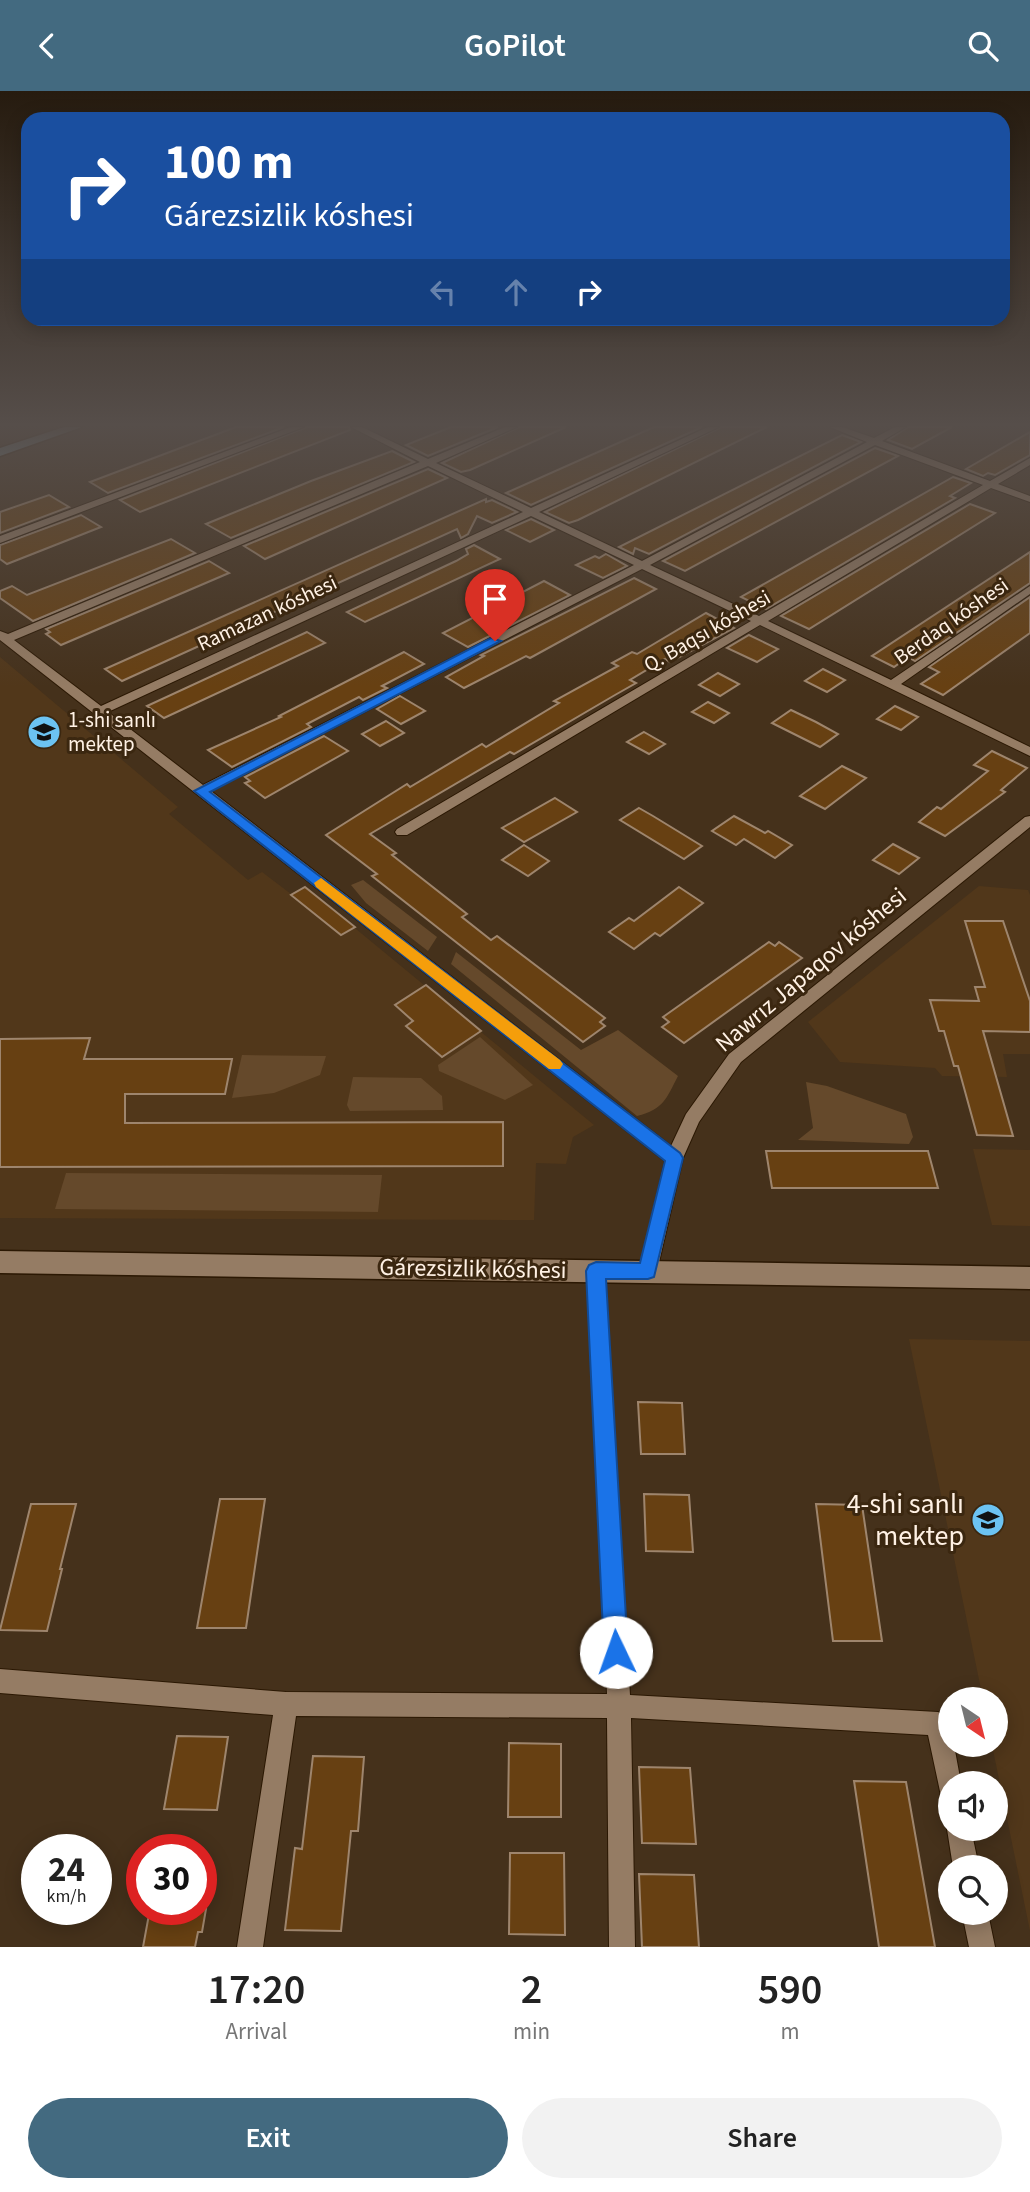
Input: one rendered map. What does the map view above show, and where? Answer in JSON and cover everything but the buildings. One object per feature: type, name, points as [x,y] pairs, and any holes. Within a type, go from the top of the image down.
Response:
[{"type":"street","points":[[0,540],[70,514]]},
{"type":"street","points":[[3,636],[304,514]]},
{"type":"street","name":"Ramazan kóshesi","points":[[101,711],[525,514]]},
{"type":"street","points":[[531,514],[763,621],[1030,752]]},
{"type":"street","points":[[201,791],[739,514]]},
{"type":"street","name":"Q. Baqsı kóshesi","points":[[402,832],[942,514]]},
{"type":"street","name":"Berdaq kóshesi","points":[[893,684],[1030,589]]},
{"type":"street","points":[[3,636],[674,1158]]},
{"type":"street","name":"Nawrız Japaqov kóshesi","points":[[648,1271],[674,1158],[692,1119],[735,1058],[1030,820]]},
{"type":"street","name":"Gárezsizlik kóshesi","points":[[0,1262],[1030,1279]]},
{"type":"street","points":[[596,1271],[619,1706],[622,1947]]},
{"type":"street","points":[[0,1681],[286,1704],[619,1706],[938,1724],[947,1771]]},
{"type":"street","points":[[250,1947],[286,1704]]},
{"type":"street","points":[[977,1925],[982,1947]]},
{"type":"shaded area","points":[[0,657],[178,807],[169,814],[248,880],[262,872],[291,894],[305,887],[594,1125],[573,1137],[566,1164],[536,1163],[534,1220],[0,1218]]},
{"type":"shaded area","points":[[363,880],[437,937],[428,951],[366,903],[351,885]]},
{"type":"shaded area","points":[[979,886],[1028,890],[1030,895],[1030,1054],[1003,1054],[1007,1077],[942,1076],[935,1068],[840,1062],[808,1022]]},
{"type":"shaded area","points":[[456,952],[581,1050],[618,1030],[678,1076],[667,1097],[653,1110],[637,1116],[451,964]]},
{"type":"shaded area","points":[[480,1037],[533,1085],[505,1100],[439,1071],[438,1065]]},
{"type":"shaded area","points":[[242,1055],[326,1056],[320,1075],[274,1093],[232,1098]]},
{"type":"shaded area","points":[[353,1077],[421,1078],[442,1096],[443,1110],[350,1111],[347,1105]]},
{"type":"shaded area","points":[[806,1082],[827,1086],[906,1114],[913,1137],[909,1144],[798,1140],[813,1128]]},
{"type":"shaded area","points":[[973,1149],[1030,1150],[1030,1226],[992,1225]]},
{"type":"shaded area","points":[[66,1173],[382,1175],[378,1212],[55,1209]]},
{"type":"shaded area","name":"4-shi sanlı mektep","points":[[909,1339],[1030,1341],[1030,1931],[1008,1823],[1008,1771],[997,1771],[994,1757],[1008,1757],[1008,1687],[981,1687]]},
{"type":"slow traffic","points":[[321,883],[555,1064]]},
{"type":"place","name":"1-shi sanlı mektep","points":[[44,732]]},
{"type":"place","name":"4-shi sanlı mektep","points":[[988,1520]]},
{"type":"route","points":[[495,641],[201,791],[674,1158],[648,1271],[596,1271],[616,1652]]}]
